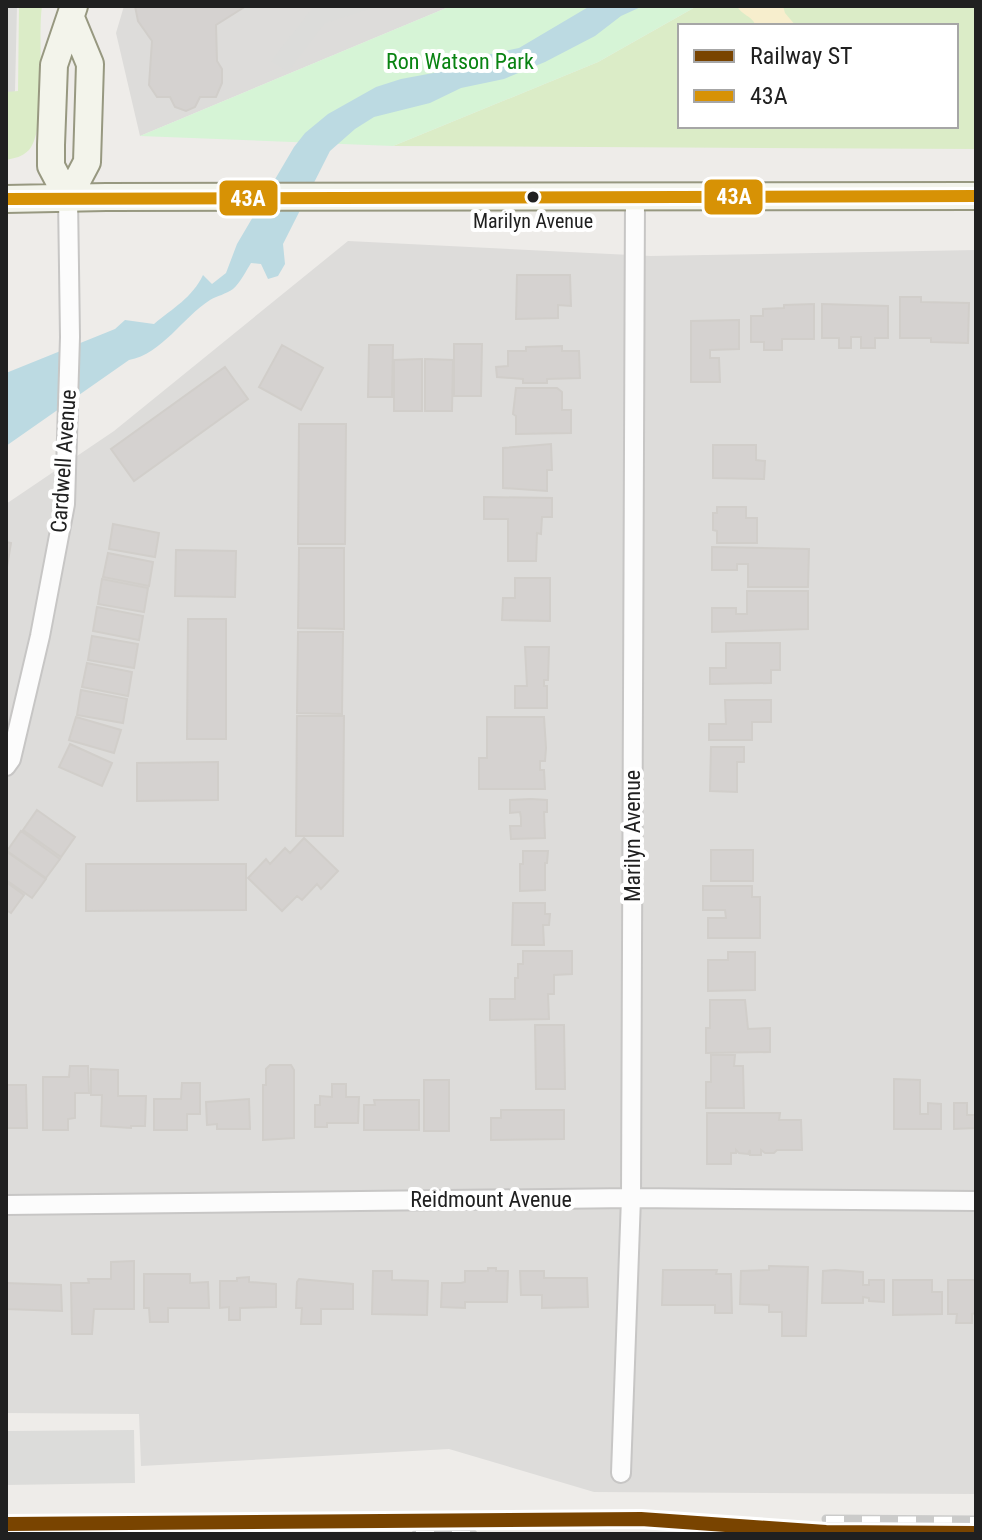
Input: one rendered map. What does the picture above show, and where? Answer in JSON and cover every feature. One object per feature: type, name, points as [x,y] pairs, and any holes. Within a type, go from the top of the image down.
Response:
[{"type":"main road","points":[[68,198],[87,162],[90,64],[72,12]]},
{"type":"main road","points":[[68,198],[51,166],[51,156],[54,65],[72,12]]},
{"type":"main road","points":[[6,199],[976,196]]},
{"type":"street","name":"Cardwell Avenue","points":[[6,766],[11,759],[40,636],[65,504],[70,337],[68,198]]},
{"type":"street","name":"Marilyn Avenue","points":[[621,1473],[631,1198],[635,198]]},
{"type":"street","name":"Reidmount Avenue","points":[[6,1205],[631,1198],[976,1201]]},
{"type":"shaded area","points":[[6,6],[17,6],[15,91],[6,101]]},
{"type":"shaded area","points":[[124,6],[451,6],[140,136],[116,33]]},
{"type":"shaded area","points":[[314,6],[380,6],[325,23],[288,72],[271,61]]},
{"type":"shaded area","points":[[348,241],[651,256],[976,250],[976,1494],[594,1492],[449,1449],[141,1466],[139,1414],[6,1413],[6,504],[114,431]]},
{"type":"shaded area","points":[[134,1430],[135,1483],[6,1485],[6,1431]]},
{"type":"green space","points":[[19,6],[42,6],[40,103],[35,139],[29,150],[6,160],[6,92],[18,91]]},
{"type":"green space","name":"Ron Watson Park","points":[[451,6],[697,6],[598,62],[393,146],[140,136]]},
{"type":"green space","points":[[697,6],[976,6],[976,149],[393,146],[598,62]]},
{"type":"sand","points":[[737,6],[783,6],[794,24],[755,24]]},
{"type":"water","points":[[590,6],[643,6],[545,62],[504,79],[461,88],[430,103],[374,117],[355,129],[330,151],[283,244],[285,264],[278,276],[268,279],[261,264],[251,263],[233,289],[200,307],[162,343],[129,360],[6,446],[6,373],[115,329],[125,320],[154,324],[188,296],[203,275],[212,284],[226,273],[237,244],[294,147],[328,114],[376,87],[444,71],[491,54],[519,48]]},
{"type":"building","points":[[135,6],[246,6],[216,25],[217,61],[222,69],[222,83],[216,97],[200,97],[195,107],[186,111],[175,107],[170,97],[157,97],[149,85],[152,41],[138,21]]},
{"type":"building","points":[[517,275],[570,275],[571,306],[558,305],[558,318],[516,319]]},
{"type":"building","points":[[900,297],[921,297],[921,302],[969,303],[968,343],[900,338]]},
{"type":"building","points":[[814,304],[814,339],[782,339],[782,350],[764,350],[764,342],[751,342],[751,316],[763,316],[763,309],[784,308],[784,305]]},
{"type":"building","points":[[822,304],[888,306],[888,338],[875,338],[875,348],[861,348],[861,337],[851,337],[851,348],[839,348],[839,338],[822,338]]},
{"type":"building","points":[[739,320],[739,349],[710,350],[710,358],[719,358],[720,382],[691,382],[691,321]]},
{"type":"building","points":[[454,344],[482,344],[481,396],[454,396]]},
{"type":"building","points":[[282,345],[323,368],[301,410],[259,387]]},
{"type":"building","points":[[369,345],[393,345],[392,397],[368,397]]},
{"type":"building","points":[[562,346],[562,351],[579,351],[580,378],[523,383],[523,379],[497,377],[496,367],[508,366],[508,351]]},
{"type":"building","points":[[422,359],[422,411],[394,411],[394,360]]},
{"type":"building","points":[[425,359],[453,360],[452,411],[425,411]]},
{"type":"building","points":[[225,367],[248,399],[134,481],[111,449]]},
{"type":"building","points":[[516,388],[557,388],[562,392],[562,410],[571,410],[571,433],[516,434],[516,416],[513,414]]},
{"type":"building","points":[[299,424],[346,424],[345,544],[298,544]]},
{"type":"building","points":[[551,444],[552,470],[547,470],[547,491],[503,488],[503,448]]},
{"type":"building","points":[[713,445],[756,445],[756,460],[765,461],[764,479],[713,478]]},
{"type":"building","points":[[484,497],[552,498],[552,517],[542,517],[541,534],[537,533],[536,561],[508,561],[508,519],[484,519]]},
{"type":"building","points":[[717,507],[746,507],[746,518],[757,518],[757,543],[717,543],[713,513],[717,513]]},
{"type":"building","points":[[113,524],[159,533],[155,557],[109,549]]},
{"type":"building","points":[[6,542],[11,543],[6,573]]},
{"type":"building","points":[[712,547],[809,549],[808,587],[748,587],[748,564],[737,564],[737,570],[712,570]]},
{"type":"building","points":[[299,548],[344,548],[344,629],[298,628]]},
{"type":"building","points":[[176,550],[236,551],[235,597],[175,596]]},
{"type":"building","points":[[108,553],[153,562],[149,586],[103,577]]},
{"type":"building","points":[[515,578],[550,578],[550,621],[502,620],[503,598],[515,598]]},
{"type":"building","points":[[102,579],[148,588],[144,612],[98,604]]},
{"type":"building","points":[[747,591],[808,591],[808,629],[712,632],[712,608],[736,608],[736,614],[747,614]]},
{"type":"building","points":[[97,607],[143,616],[139,640],[93,631]]},
{"type":"building","points":[[188,619],[226,619],[226,739],[187,739]]},
{"type":"building","points":[[298,632],[343,632],[342,714],[297,713]]},
{"type":"building","points":[[92,636],[138,644],[134,668],[88,660]]},
{"type":"building","points":[[726,643],[780,643],[780,670],[771,670],[771,683],[710,684],[710,668],[726,668]]},
{"type":"building","points":[[525,647],[549,647],[548,680],[544,680],[547,708],[515,708],[515,686],[527,686]]},
{"type":"building","points":[[87,663],[132,672],[128,696],[82,687]]},
{"type":"building","points":[[81,690],[127,699],[123,723],[77,715]]},
{"type":"building","points":[[725,700],[771,700],[771,722],[752,722],[752,740],[709,740],[709,724],[726,724]]},
{"type":"building","points":[[297,716],[344,716],[343,836],[296,836]]},
{"type":"building","points":[[76,717],[121,730],[114,753],[69,740]]},
{"type":"building","points":[[487,717],[544,717],[546,748],[545,761],[540,761],[540,770],[544,770],[545,789],[479,789],[479,758],[487,758]]},
{"type":"building","points":[[70,744],[112,763],[102,786],[59,767]]},
{"type":"building","points":[[711,747],[744,747],[744,762],[737,762],[737,792],[710,791]]},
{"type":"building","points":[[218,762],[218,800],[137,801],[137,763]]},
{"type":"building","points":[[510,800],[547,800],[545,838],[511,839],[510,826],[521,826],[521,818],[520,812],[510,813]]},
{"type":"building","points":[[37,810],[75,837],[61,857],[23,830]]},
{"type":"building","points":[[21,831],[60,859],[46,878],[7,851]]},
{"type":"building","points":[[304,838],[338,871],[321,889],[317,884],[302,900],[297,896],[282,911],[248,878],[266,859],[270,864],[285,848],[290,853]]},
{"type":"building","points":[[711,850],[753,850],[753,881],[711,881]]},
{"type":"building","points":[[523,851],[548,851],[545,890],[520,891]]},
{"type":"building","points":[[7,852],[46,879],[32,898],[6,880]]},
{"type":"building","points":[[86,864],[246,864],[246,910],[86,911]]},
{"type":"building","points":[[6,882],[24,895],[11,913],[6,910]]},
{"type":"building","points":[[703,886],[752,886],[752,897],[760,897],[760,938],[708,938],[708,918],[726,918],[725,910],[703,910]]},
{"type":"building","points":[[513,903],[545,903],[545,914],[550,914],[549,925],[543,925],[544,945],[512,945]]},
{"type":"building","points":[[523,951],[572,951],[572,974],[554,975],[554,994],[548,994],[549,1019],[490,1020],[490,999],[515,999],[515,978],[518,978],[518,964],[523,964]]},
{"type":"building","points":[[728,952],[755,952],[755,990],[708,991],[708,960],[728,960]]},
{"type":"building","points":[[710,1000],[745,1000],[748,1029],[770,1028],[770,1052],[706,1053]]},
{"type":"building","points":[[535,1025],[564,1025],[565,1089],[536,1089]]},
{"type":"building","points":[[711,1055],[735,1055],[734,1066],[743,1066],[744,1108],[706,1108],[706,1082],[711,1082]]},
{"type":"building","points":[[270,1065],[291,1065],[294,1070],[294,1138],[263,1140],[263,1085],[266,1085],[266,1069]]},
{"type":"building","points":[[70,1066],[88,1066],[89,1093],[75,1093],[75,1118],[68,1119],[68,1130],[43,1130],[43,1077],[69,1077]]},
{"type":"building","points":[[91,1069],[118,1070],[118,1096],[146,1096],[145,1126],[101,1126],[102,1095],[91,1095]]},
{"type":"building","points":[[894,1079],[920,1080],[920,1114],[928,1114],[928,1103],[941,1104],[941,1129],[894,1129]]},
{"type":"building","points":[[424,1080],[449,1080],[449,1131],[424,1131]]},
{"type":"building","points":[[182,1083],[200,1083],[200,1114],[187,1114],[187,1130],[154,1130],[154,1099],[181,1099]]},
{"type":"building","points":[[332,1084],[346,1084],[346,1097],[359,1097],[358,1123],[327,1123],[327,1127],[315,1127],[315,1105],[320,1105],[320,1096],[332,1097]]},
{"type":"building","points":[[6,1085],[26,1085],[27,1128],[6,1128]]},
{"type":"building","points":[[249,1099],[250,1129],[217,1129],[217,1124],[207,1125],[206,1102]]},
{"type":"building","points":[[374,1100],[419,1100],[419,1130],[364,1130],[364,1105],[375,1105]]},
{"type":"building","points":[[954,1103],[967,1103],[967,1115],[976,1115],[976,1128],[954,1129]]},
{"type":"building","points":[[501,1110],[564,1110],[564,1139],[491,1140],[491,1118],[501,1118]]},
{"type":"building","points":[[707,1113],[780,1113],[779,1120],[801,1120],[802,1150],[765,1153],[761,1150],[761,1155],[750,1155],[750,1150],[748,1154],[736,1150],[736,1153],[731,1153],[731,1164],[707,1164]]},
{"type":"building","points":[[134,1261],[134,1309],[94,1309],[92,1334],[72,1334],[71,1283],[111,1279],[111,1262]]},
{"type":"building","points":[[769,1266],[808,1267],[806,1336],[782,1336],[782,1312],[769,1312],[769,1305],[740,1304],[741,1271],[769,1270]]},
{"type":"building","points":[[488,1268],[508,1271],[507,1302],[465,1302],[465,1308],[441,1307],[442,1283],[465,1282],[465,1271],[488,1271]]},
{"type":"building","points":[[663,1270],[717,1270],[716,1274],[731,1274],[732,1313],[715,1313],[715,1305],[662,1305]]},
{"type":"building","points":[[373,1271],[392,1271],[392,1280],[428,1281],[427,1315],[372,1314]]},
{"type":"building","points":[[520,1271],[544,1271],[544,1278],[587,1278],[588,1307],[542,1308],[542,1295],[521,1295]]},
{"type":"building","points":[[823,1271],[863,1272],[863,1285],[869,1285],[869,1280],[884,1280],[884,1302],[869,1301],[869,1298],[863,1297],[863,1303],[822,1303]]},
{"type":"building","points":[[144,1274],[190,1274],[190,1283],[208,1282],[209,1308],[168,1308],[168,1322],[150,1322],[149,1308],[144,1308]]},
{"type":"building","points":[[249,1277],[249,1282],[276,1284],[276,1307],[240,1308],[240,1320],[229,1320],[229,1307],[220,1308],[220,1281]]},
{"type":"building","points":[[299,1279],[353,1284],[353,1309],[321,1309],[321,1324],[301,1324],[302,1308],[296,1308]]},
{"type":"building","points":[[893,1280],[932,1280],[932,1292],[942,1292],[942,1314],[893,1315]]},
{"type":"building","points":[[948,1280],[976,1280],[976,1313],[972,1314],[972,1323],[956,1323],[957,1314],[948,1314]]},
{"type":"building","points":[[6,1283],[61,1285],[62,1311],[6,1309]]},
{"type":"railway","points":[[826,1519],[976,1520]]},
{"type":"railway","points":[[416,1534],[473,1534]]},
{"type":"rail line","name":"ST","points":[[6,1524],[641,1519],[826,1532],[976,1533]]},
{"type":"transit line","name":"43A","points":[[6,199],[976,196]]},
{"type":"place","name":"Marilyn Avenue","points":[[533,197]]}]
